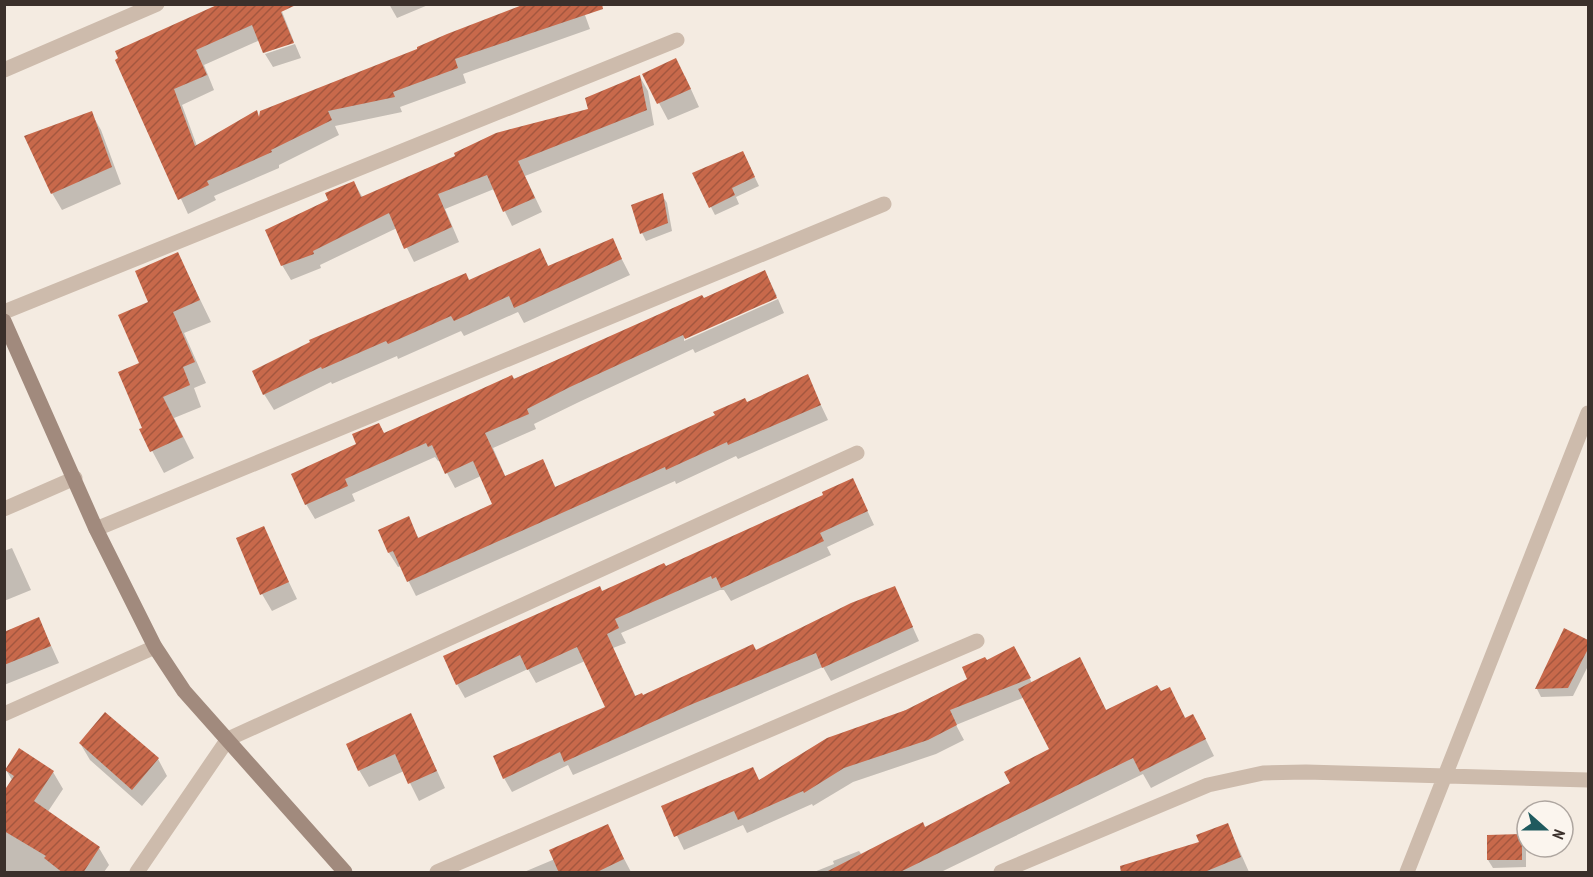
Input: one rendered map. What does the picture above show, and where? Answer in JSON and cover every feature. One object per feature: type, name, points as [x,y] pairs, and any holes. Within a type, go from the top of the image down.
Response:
[{"type":"street","points":[[4,70],[157,4]]},
{"type":"street","points":[[4,312],[677,40]]},
{"type":"street","points":[[96,529],[884,204]]},
{"type":"street","points":[[4,321],[96,529],[155,646],[184,690],[345,873]]},
{"type":"street","points":[[1407,873],[1588,413]]},
{"type":"street","points":[[136,873],[228,739],[857,453]]},
{"type":"street","points":[[4,508],[75,478]]},
{"type":"street","points":[[437,873],[977,641]]},
{"type":"street","points":[[5,714],[155,646]]},
{"type":"street","points":[[1001,873],[1208,784],[1263,773],[1588,780]]},
{"type":"building","points":[[219,4],[298,4],[281,12],[294,43],[263,53],[252,25],[196,50],[207,75],[174,89],[195,146],[257,110],[259,117],[260,111],[525,4],[602,4],[603,9],[455,59],[458,68],[393,92],[395,97],[328,111],[332,120],[271,150],[272,152],[207,181],[209,185],[178,200],[115,60],[118,58],[115,51]]},
{"type":"building","points":[[676,58],[691,89],[657,104],[642,74]]},
{"type":"building","points":[[640,75],[647,110],[518,161],[535,198],[503,212],[487,175],[438,194],[452,227],[404,249],[389,213],[313,251],[314,254],[281,266],[265,230],[328,200],[325,193],[354,181],[361,197],[455,156],[454,153],[496,133],[588,109],[585,98]]},
{"type":"building","points":[[92,111],[112,167],[51,194],[24,136]]},
{"type":"building","points":[[743,151],[755,177],[732,188],[735,195],[709,208],[692,173]]},
{"type":"building","points":[[663,193],[668,223],[640,234],[631,205]]},
{"type":"building","points":[[613,238],[622,259],[514,308],[509,296],[454,321],[451,316],[388,344],[386,341],[322,369],[321,367],[263,395],[252,371],[310,342],[309,340],[466,273],[469,280],[540,248],[548,266]]},
{"type":"building","points":[[178,252],[200,300],[173,312],[195,362],[183,367],[190,385],[163,397],[183,437],[150,452],[118,372],[139,363],[118,315],[148,302],[135,271]]},
{"type":"building","points":[[765,270],[777,298],[685,339],[683,335],[570,387],[527,409],[529,414],[485,433],[505,476],[543,459],[555,487],[715,415],[713,412],[745,398],[747,402],[808,374],[821,405],[728,445],[727,442],[666,470],[665,467],[407,582],[393,551],[388,553],[378,530],[409,516],[418,538],[492,504],[473,461],[445,474],[432,445],[428,447],[426,443],[345,479],[348,486],[305,505],[291,474],[356,444],[352,434],[379,423],[384,433],[512,375],[514,379],[702,295],[704,298]]},
{"type":"building","points":[[853,478],[868,511],[820,533],[824,541],[721,588],[716,577],[712,579],[711,576],[615,619],[619,628],[607,634],[635,696],[642,693],[643,695],[753,644],[756,650],[851,603],[895,586],[913,627],[822,668],[816,653],[690,705],[564,762],[560,752],[503,779],[493,756],[605,707],[577,647],[527,670],[520,655],[456,685],[443,656],[600,586],[602,591],[664,563],[666,566],[823,495],[822,492]]},
{"type":"building","points":[[264,526],[289,582],[260,595],[236,538]]},
{"type":"building","points":[[39,617],[51,646],[4,665],[4,632]]},
{"type":"building","points":[[1564,628],[1588,640],[1588,649],[1568,688],[1535,689]]},
{"type":"building","points":[[1014,646],[1031,678],[950,710],[957,725],[928,740],[844,768],[804,793],[803,791],[738,820],[734,811],[674,837],[661,806],[753,767],[759,780],[827,738],[906,710],[967,679],[962,667],[985,657],[987,660]]},
{"type":"building","points":[[1080,657],[1106,710],[1157,685],[1161,691],[1170,687],[1185,718],[1193,714],[1206,739],[1140,772],[1133,758],[898,873],[824,873],[923,822],[925,827],[1010,783],[1004,772],[1049,749],[1018,689]]},
{"type":"building","points":[[105,712],[159,758],[132,790],[79,743]]},
{"type":"building","points":[[411,713],[437,771],[408,784],[395,754],[358,771],[346,744]]},
{"type":"building","points":[[19,748],[54,771],[34,801],[100,847],[83,873],[63,873],[44,858],[46,856],[4,831],[4,791],[14,776],[5,770]]},
{"type":"building","points":[[1228,823],[1241,857],[1202,873],[1121,873],[1120,866],[1199,842],[1196,835]]},
{"type":"building","points":[[608,824],[624,859],[595,873],[559,873],[549,850]]},
{"type":"building","points":[[1515,834],[1515,859],[1522,860],[1487,860],[1487,835]]}]
